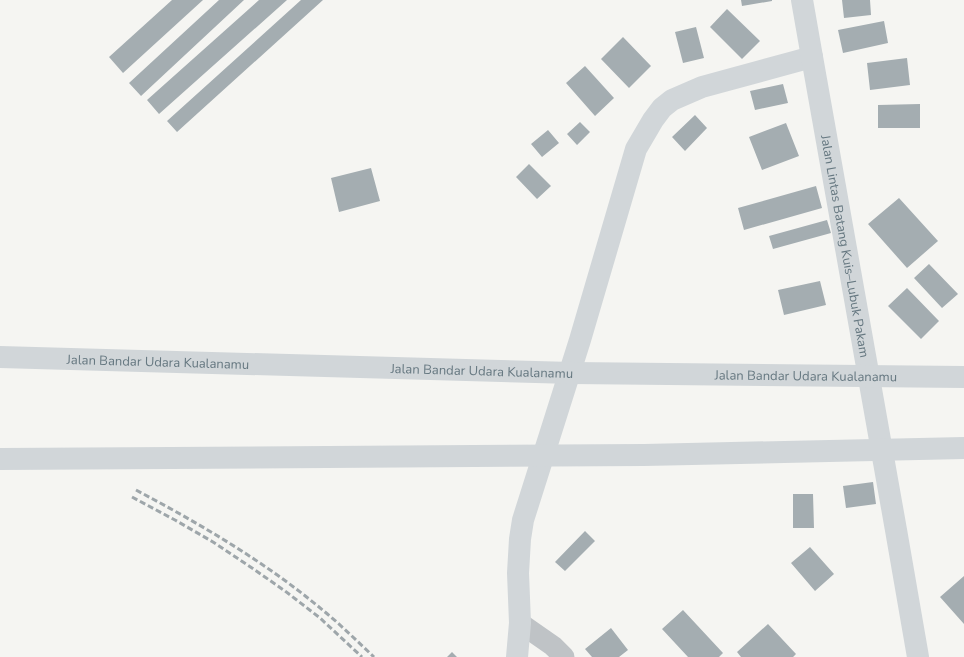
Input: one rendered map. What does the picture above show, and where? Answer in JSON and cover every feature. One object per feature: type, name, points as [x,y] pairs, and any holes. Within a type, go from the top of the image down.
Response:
[{"type":"main road","name":"Jalan Lintas Batang Kuis–Lubuk Pakam","points":[[802,0],[918,657]]},
{"type":"main road","points":[[517,657],[520,623],[518,573],[522,520],[580,340],[636,149],[653,120],[662,108],[672,100],[702,87],[812,57]]},
{"type":"main road","name":"Jalan Bandar Udara Kualanamu","points":[[0,357],[572,373],[964,377]]},
{"type":"main road","points":[[0,459],[636,455],[964,448]]},
{"type":"street","points":[[520,623],[553,646],[564,657]]},
{"type":"building","points":[[172,0],[203,0],[123,73],[109,57]]},
{"type":"building","points":[[219,0],[244,0],[141,96],[129,83]]},
{"type":"building","points":[[259,0],[287,0],[159,114],[147,100]]},
{"type":"building","points":[[301,0],[323,0],[177,132],[167,121]]},
{"type":"building","points":[[741,0],[772,0],[772,1],[742,6]]},
{"type":"building","points":[[842,0],[870,0],[871,15],[844,18]]},
{"type":"building","points":[[727,9],[760,41],[742,59],[710,27]]},
{"type":"building","points":[[884,21],[888,43],[843,53],[838,30]]},
{"type":"building","points":[[696,27],[704,58],[683,63],[675,32]]},
{"type":"building","points":[[623,37],[651,66],[629,88],[601,59]]},
{"type":"building","points":[[907,58],[910,85],[870,90],[867,63]]},
{"type":"building","points":[[585,66],[614,98],[595,116],[566,83]]},
{"type":"building","points":[[783,84],[788,103],[755,110],[750,91]]},
{"type":"building","points":[[920,104],[920,128],[878,128],[878,105]]},
{"type":"building","points":[[695,115],[707,128],[685,151],[672,137]]},
{"type":"building","points":[[580,122],[590,132],[577,145],[567,134]]},
{"type":"building","points":[[786,123],[799,156],[762,170],[749,137]]},
{"type":"building","points":[[548,130],[559,143],[542,157],[531,144]]},
{"type":"building","points":[[529,164],[551,186],[537,199],[516,177]]},
{"type":"building","points":[[371,168],[380,201],[339,212],[331,178]]},
{"type":"building","points":[[816,186],[822,208],[744,230],[738,208]]},
{"type":"building","points":[[899,198],[938,241],[907,268],[868,224]]},
{"type":"building","points":[[827,220],[831,233],[773,249],[769,236]]},
{"type":"building","points":[[929,264],[958,294],[942,308],[914,278]]},
{"type":"building","points":[[820,281],[826,305],[784,315],[778,290]]},
{"type":"building","points":[[907,288],[939,321],[921,339],[888,306]]},
{"type":"building","points":[[873,482],[876,504],[846,508],[843,486]]},
{"type":"building","points":[[793,494],[813,494],[814,528],[793,528]]},
{"type":"building","points":[[585,531],[595,541],[565,571],[555,562]]},
{"type":"building","points":[[810,547],[834,574],[815,591],[791,563]]},
{"type":"building","points":[[964,576],[964,624],[940,597]]},
{"type":"building","points":[[683,610],[723,653],[719,657],[688,657],[662,629]]},
{"type":"building","points":[[768,624],[796,654],[793,657],[741,657],[737,652]]},
{"type":"building","points":[[611,628],[628,650],[619,657],[592,657],[585,649]]},
{"type":"building","points":[[452,652],[457,657],[447,657]]},
{"type":"railway","points":[[136,490],[210,531],[280,577],[344,628],[374,657]]},
{"type":"railway","points":[[132,497],[213,542],[252,568],[320,618],[362,657]]}]
